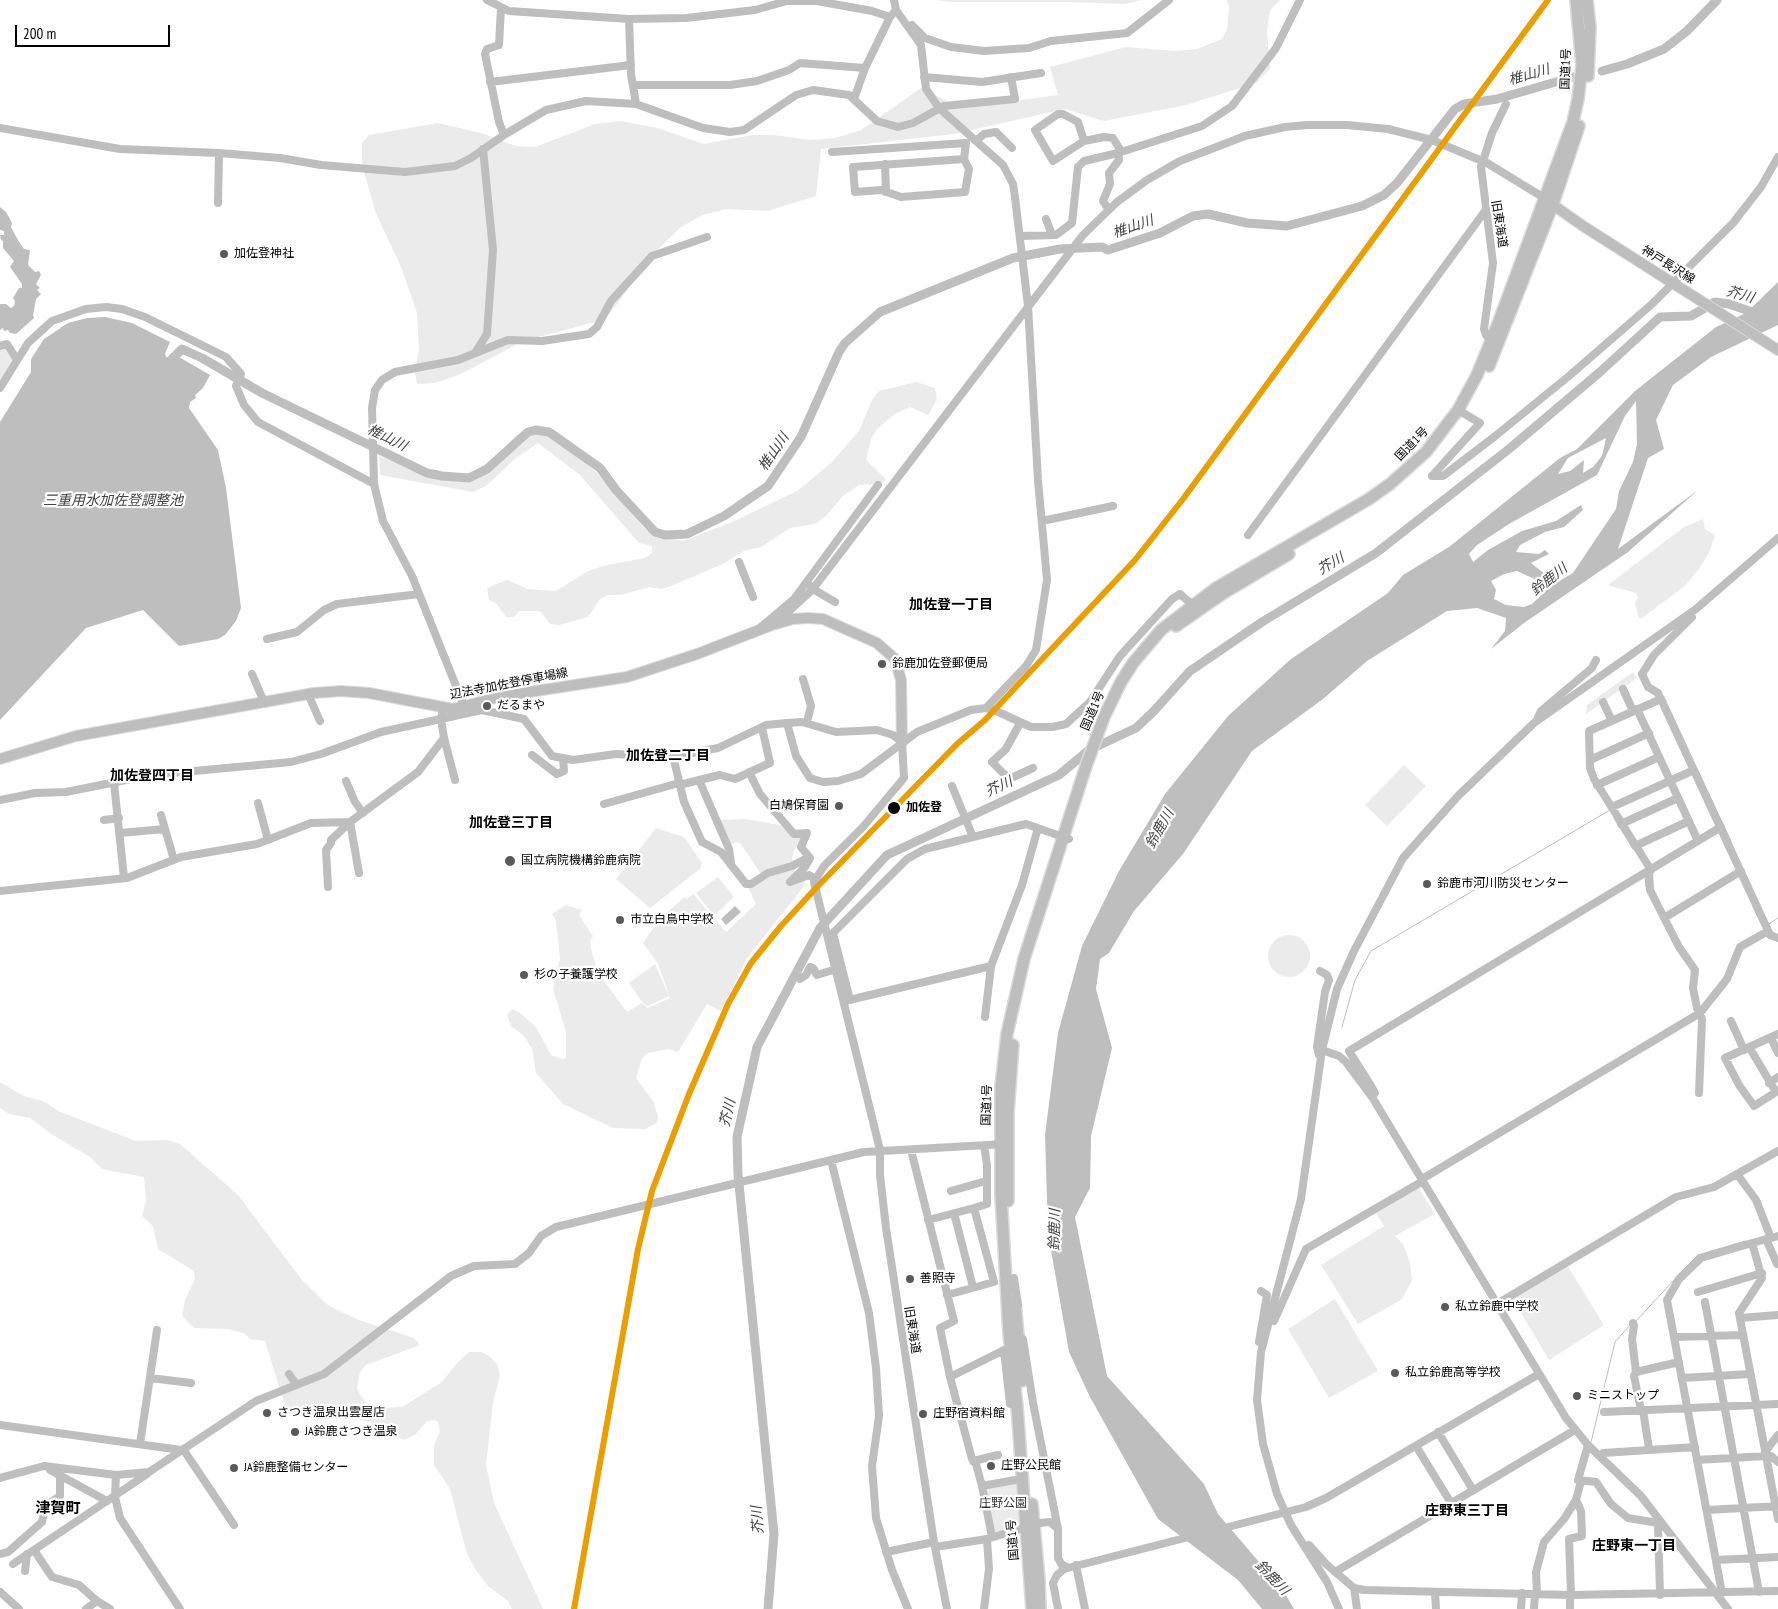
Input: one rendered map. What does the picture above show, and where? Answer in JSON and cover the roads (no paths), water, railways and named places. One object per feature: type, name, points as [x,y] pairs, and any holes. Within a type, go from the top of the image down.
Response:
[{"type":"highway","name":"国道1号","points":[[1549,202],[1578,100],[1582,65],[1576,0]]},
{"type":"highway","name":"国道1号","points":[[1090,768],[1104,717],[1121,682],[1147,645],[1195,607],[1257,568],[1394,490],[1438,449],[1461,412],[1495,342],[1574,141],[1586,96],[1590,42],[1587,0]]},
{"type":"highway","name":"国道1号","points":[[1040,1609],[1039,1580],[1030,1526],[1009,1334],[1003,1144],[1010,1073],[1020,1004],[1064,837],[1090,768],[1117,705],[1134,674],[1155,646],[1195,607]]},
{"type":"highway","name":"国道1号","points":[[1003,1144],[1014,1278],[1030,1526],[1032,1609]]},
{"type":"main road","name":"神戸長沢線","points":[[1549,202],[1778,350]]},
{"type":"main road","name":"辺法寺加佐登停車場線","points":[[0,759],[76,736],[308,694],[353,691],[390,696],[453,709],[501,696],[627,677],[772,625],[801,618],[823,619],[884,647],[895,659],[900,672],[902,742]]},
{"type":"street","points":[[487,0],[501,8],[629,19],[686,18],[755,10],[787,1],[802,0],[843,4],[890,17]]},
{"type":"street","points":[[894,0],[896,10],[921,45],[926,89],[939,108],[971,140],[1003,164],[1010,178],[1020,238],[1028,306],[1047,580],[1036,650],[1026,666],[986,708]]},
{"type":"street","points":[[896,10],[927,39],[968,50],[992,51],[1029,48],[1051,41],[1127,34],[1169,0]]},
{"type":"street","points":[[1020,238],[1052,236],[1060,233],[1072,223],[1079,164],[1202,126],[1232,106],[1276,48],[1300,0]]},
{"type":"street","points":[[501,8],[499,44],[486,51],[490,82],[504,135]]},
{"type":"street","points":[[854,99],[865,68],[890,17],[896,10]]},
{"type":"street","points":[[629,19],[631,65],[636,104]]},
{"type":"street","points":[[634,85],[730,85],[757,81],[789,70],[800,63],[865,68]]},
{"type":"street","points":[[490,82],[631,65]]},
{"type":"street","points":[[924,78],[972,82],[1041,73]]},
{"type":"street","points":[[0,128],[120,149],[219,153],[280,158],[320,165],[405,172],[455,166],[552,108],[586,100],[636,104],[703,128],[730,132],[744,130],[803,91],[813,90],[842,93],[854,99],[868,115],[877,121],[892,126],[913,122],[944,106],[1015,99],[1011,77]]},
{"type":"street","name":"旧東海道","points":[[1495,342],[1484,329],[1493,263],[1481,167],[1492,133],[1506,104]]},
{"type":"street","points":[[1084,140],[1078,122],[1063,114],[1058,114],[1035,130],[1053,160],[1084,140],[1113,138],[1120,152],[1119,160],[1108,173],[1110,184],[1103,201],[1109,210]]},
{"type":"street","points":[[772,625],[812,590],[1083,235],[1136,188],[1169,167],[1233,139],[1271,130],[1307,125],[1348,125],[1388,129],[1440,143],[1487,163],[1549,202]]},
{"type":"street","points":[[832,152],[971,140],[994,131],[1002,135],[1012,148]]},
{"type":"street","points":[[964,159],[853,166],[855,192],[881,190],[901,197],[965,192],[969,169],[964,159],[971,140]]},
{"type":"street","points":[[473,355],[482,345],[487,334],[493,250],[483,150]]},
{"type":"street","points":[[218,203],[219,153]]},
{"type":"street","points":[[1461,412],[1480,423],[1432,476],[1438,477],[1448,473],[1508,426],[1675,284],[1734,223],[1761,187],[1778,157]]},
{"type":"street","points":[[885,164],[886,192]]},
{"type":"street","points":[[1248,535],[1486,211]]},
{"type":"street","points":[[1046,219],[1052,236]]},
{"type":"street","points":[[464,706],[408,569],[386,529],[374,484],[373,396],[379,384],[395,372],[458,360],[508,340],[542,341],[589,334],[597,327],[611,301],[652,256],[707,237]]},
{"type":"street","points":[[0,388],[17,360],[39,331],[61,317],[79,310],[114,308],[145,317],[226,356],[242,374],[236,386],[244,404],[258,422],[374,484]]},
{"type":"street","points":[[0,346],[7,344],[17,360]]},
{"type":"street","points":[[759,631],[792,602],[807,584],[878,485]]},
{"type":"street","points":[[1042,521],[1112,506]]},
{"type":"street","points":[[1339,1609],[1313,1557],[1284,1512],[1277,1494],[1259,1422],[1257,1400],[1261,1356],[1283,1277],[1301,1199],[1322,1050],[1338,989],[1354,951],[1404,858],[1419,838],[1458,796],[1534,723],[1696,609],[1778,538]]},
{"type":"street","points":[[739,562],[753,597]]},
{"type":"street","points":[[807,584],[835,602]]},
{"type":"street","points":[[267,639],[296,632],[324,610],[337,604],[418,594]]},
{"type":"street","points":[[787,723],[799,763],[810,778],[815,781],[838,781],[857,776],[889,755],[902,742],[924,729],[971,710],[986,708],[1003,713],[1031,727],[1047,727],[1069,723],[1101,688],[1120,656],[1172,599],[1180,594],[1195,607]]},
{"type":"street","points":[[1265,1338],[1306,1249],[1700,1013],[1727,979],[1740,947],[1772,935],[1661,699],[1658,693],[1648,688],[1642,670],[1672,635],[1694,614],[1696,609]]},
{"type":"street","points":[[1534,723],[1541,711],[1592,668],[1596,660]]},
{"type":"street","points":[[252,674],[264,702]]},
{"type":"street","points":[[802,679],[811,706],[808,718]]},
{"type":"street","points":[[1623,689],[1649,733],[1698,841]]},
{"type":"street","points":[[308,694],[320,721]]},
{"type":"street","points":[[1661,699],[1589,731],[1590,760],[1597,785],[1650,870],[1650,890],[1682,951],[1694,967],[1693,988],[1702,1019],[1699,1093]]},
{"type":"street","points":[[1603,702],[1612,721]]},
{"type":"street","points":[[443,708],[444,738],[454,780]]},
{"type":"street","points":[[0,800],[35,793],[66,792],[187,771],[228,769],[291,762],[321,754],[381,732],[482,710],[524,719],[552,756],[573,760],[616,754],[673,756],[718,748],[770,724],[802,722],[836,732],[877,730],[894,735],[902,742],[904,778],[815,879]]},
{"type":"street","points":[[787,723],[791,720],[808,718],[818,721]]},
{"type":"street","points":[[1020,723],[1006,750],[992,762],[1009,779],[1033,768]]},
{"type":"street","points":[[604,804],[720,774],[735,779],[770,763],[762,728]]},
{"type":"street","points":[[1590,760],[1649,733]]},
{"type":"street","points":[[328,886],[326,850],[332,843],[331,840],[350,822],[418,772],[444,738]]},
{"type":"street","points":[[532,755],[557,774],[564,771],[563,758]]},
{"type":"street","points":[[673,756],[684,802],[702,842],[718,850],[748,884],[768,873],[792,866],[809,857]]},
{"type":"street","points":[[1597,785],[1659,757]]},
{"type":"street","points":[[1612,807],[1671,783],[1694,770]]},
{"type":"street","points":[[750,772],[760,794],[794,834],[807,833],[801,847],[809,857]]},
{"type":"street","points":[[699,780],[728,849],[731,864]]},
{"type":"street","points":[[346,781],[352,797],[363,812]]},
{"type":"street","points":[[114,783],[124,878]]},
{"type":"street","points":[[952,786],[974,836]]},
{"type":"street","points":[[1621,824],[1678,798]]},
{"type":"street","points":[[258,803],[268,840]]},
{"type":"street","points":[[161,816],[174,860]]},
{"type":"street","points":[[104,820],[119,818]]},
{"type":"street","points":[[1635,846],[1689,821]]},
{"type":"street","points":[[0,891],[124,878],[174,860],[257,844],[311,823],[350,822]]},
{"type":"street","points":[[350,822],[359,873]]},
{"type":"street","points":[[847,1001],[833,934],[907,859],[925,849],[1026,824],[1064,837]]},
{"type":"street","points":[[1372,1097],[1375,1093],[1349,1051],[1721,827]]},
{"type":"street","points":[[120,833],[165,829]]},
{"type":"street","points":[[985,1017],[991,966],[1022,885],[1040,829]]},
{"type":"street","points":[[809,857],[807,864],[790,882],[809,875],[815,879],[836,969],[847,1001]]},
{"type":"street","points":[[1664,918],[1741,871]]},
{"type":"street","points":[[847,1001],[991,966]]},
{"type":"street","points":[[800,979],[806,975],[810,967],[813,968],[817,975],[836,969]]},
{"type":"street","points":[[1320,971],[1326,974],[1329,980],[1325,992],[1317,1047],[1321,1059]]},
{"type":"street","name":"旧東海道","points":[[847,1001],[879,1145],[880,1175],[886,1228],[934,1545],[947,1609]]},
{"type":"street","points":[[1731,1021],[1746,1048],[1776,1092],[1754,1106],[1739,1086],[1725,1058],[1746,1048],[1774,1036],[1778,1053]]},
{"type":"street","points":[[1322,1050],[1339,1056],[1346,1062],[1372,1097],[1539,1374],[1575,1430],[1633,1487],[1659,1522],[1719,1593],[1728,1609]]},
{"type":"street","points":[[1769,1083],[1778,1077]]},
{"type":"street","points":[[13,1564],[256,1401],[324,1374],[457,1272],[474,1266],[515,1264],[529,1253],[541,1236],[552,1228],[763,1178],[879,1145],[911,1150],[1003,1144]]},
{"type":"street","points":[[928,1220],[988,1204],[987,1165],[984,1145]]},
{"type":"street","points":[[911,1150],[954,1321],[940,1328],[950,1377],[982,1486],[989,1538],[989,1569],[984,1609]]},
{"type":"street","points":[[1497,1304],[1670,1200],[1714,1187],[1778,1151]]},
{"type":"street","points":[[831,1160],[869,1313],[879,1416],[872,1466],[874,1509],[886,1552],[908,1609]]},
{"type":"street","points":[[1737,1174],[1756,1200],[1771,1237],[1777,1264]]},
{"type":"street","points":[[951,1191],[986,1181]]},
{"type":"street","points":[[947,1295],[994,1282],[974,1208]]},
{"type":"street","points":[[954,1213],[973,1287]]},
{"type":"street","points":[[1719,1593],[1716,1560],[1667,1297],[1679,1279],[1701,1258],[1771,1237]]},
{"type":"street","points":[[1752,1243],[1762,1278],[1739,1314],[1778,1519]]},
{"type":"street","points":[[1698,1292],[1762,1273]]},
{"type":"street","points":[[1014,1278],[1033,1403],[1058,1529],[1057,1556],[1060,1563],[1068,1568]]},
{"type":"street","points":[[1261,1291],[1267,1296],[1258,1346],[1261,1356]]},
{"type":"street","points":[[1705,1302],[1759,1592]]},
{"type":"street","points":[[1740,1318],[1778,1315]]},
{"type":"street","points":[[1634,1324],[1632,1339],[1636,1372],[1634,1376],[1649,1450]]},
{"type":"street","points":[[140,1444],[157,1330]]},
{"type":"street","points":[[1674,1338],[1743,1335]]},
{"type":"street","points":[[950,1377],[1004,1350],[1010,1404],[1017,1406]]},
{"type":"street","points":[[1636,1372],[1679,1362]]},
{"type":"street","points":[[289,1374],[296,1384]]},
{"type":"street","points":[[1058,1609],[1053,1583],[1059,1572],[1076,1565],[1306,1507],[1326,1498],[1539,1374]]},
{"type":"street","points":[[1682,1378],[1750,1374]]},
{"type":"street","points":[[150,1378],[191,1383]]},
{"type":"street","points":[[1604,1412],[1778,1404]]},
{"type":"street","points":[[0,1426],[182,1449],[234,1524]]},
{"type":"street","points":[[1335,1572],[1575,1430]]},
{"type":"street","points":[[1438,1432],[1473,1490]]},
{"type":"street","points":[[1766,1454],[1778,1435]]},
{"type":"street","points":[[1416,1446],[1451,1503]]},
{"type":"street","points":[[1594,1450],[1604,1453],[1695,1447]]},
{"type":"street","points":[[1534,1609],[1536,1572],[1544,1542],[1559,1526],[1576,1500],[1579,1481],[1594,1450]]},
{"type":"street","points":[[1697,1460],[1766,1454],[1778,1462]]},
{"type":"street","points":[[973,1460],[998,1455]]},
{"type":"street","points":[[0,1478],[34,1468],[51,1467],[116,1476],[149,1472]]},
{"type":"street","points":[[51,1467],[50,1470],[107,1501]]},
{"type":"street","points":[[0,1554],[8,1552],[42,1522],[45,1506],[60,1496],[60,1475]]},
{"type":"street","points":[[116,1476],[115,1496],[120,1518],[180,1609]]},
{"type":"street","points":[[982,1486],[1015,1480]]},
{"type":"street","points":[[1579,1481],[1596,1482],[1611,1504],[1628,1518],[1659,1522]]},
{"type":"street","points":[[1570,1609],[1569,1539],[1582,1536],[1581,1511],[1576,1500]]},
{"type":"street","points":[[1707,1510],[1777,1506]]},
{"type":"street","points":[[886,1552],[989,1538],[1050,1522],[1058,1529]]},
{"type":"street","points":[[1659,1522],[1660,1595]]},
{"type":"street","points":[[1291,1525],[1335,1572],[1354,1588],[1571,1595],[1660,1595],[1778,1591]]},
{"type":"street","points":[[25,1571],[31,1552]]},
{"type":"street","points":[[31,1552],[52,1577],[79,1585],[97,1601],[110,1609]]},
{"type":"street","points":[[1716,1560],[1778,1557]]},
{"type":"street","points":[[1076,1565],[1085,1609]]},
{"type":"street","points":[[1354,1588],[1357,1609]]},
{"type":"street","points":[[0,1592],[3,1600],[19,1609]]},
{"type":"street","points":[[1435,1592],[1436,1609]]},
{"type":"street","points":[[1521,1609],[1522,1593]]},
{"type":"street","points":[[902,1609],[903,1598]]},
{"type":"street","points":[[86,1609],[97,1601]]},
{"type":"water","points":[[0,207],[6,212],[12,223],[11,227],[19,242],[24,249],[30,250],[28,265],[35,272],[39,271],[41,275],[36,284],[40,288],[37,290],[41,294],[36,299],[34,318],[16,334],[10,333],[8,330],[4,331],[3,328],[0,330],[0,304],[6,304],[11,308],[14,306],[15,301],[13,298],[19,288],[22,288],[22,284],[10,267],[14,261],[3,248],[3,241],[0,235],[4,235],[4,231],[0,230]]},
{"type":"water","name":"鈴鹿川","points":[[1778,282],[1778,325],[1711,357],[1673,385],[1656,420],[1664,449],[1648,458],[1618,549],[1698,490],[1628,552],[1524,623],[1491,649],[1505,631],[1506,618],[1477,608],[1447,611],[1367,661],[1323,699],[1252,751],[1183,854],[1134,911],[1109,953],[1100,959],[1096,989],[1112,1048],[1091,1136],[1090,1188],[1075,1217],[1107,1376],[1204,1484],[1218,1514],[1283,1590],[1294,1609],[1262,1609],[1238,1580],[1158,1519],[1090,1397],[1069,1352],[1048,1233],[1045,1135],[1058,1033],[1082,946],[1119,871],[1165,794],[1228,716],[1291,659],[1388,593],[1403,575],[1449,547],[1560,458],[1577,449],[1635,391],[1716,327],[1746,313]],"holes":[[[1636,401],[1637,444],[1633,462],[1619,491],[1616,509],[1573,573],[1556,583],[1531,563],[1549,554],[1545,550],[1539,554],[1516,552],[1520,545],[1545,532],[1564,527],[1583,510],[1581,505],[1556,521],[1522,531],[1488,550],[1473,562],[1469,554],[1477,545],[1509,524],[1597,475],[1625,416]],[[1606,438],[1602,456],[1593,467],[1583,473],[1584,460],[1570,471],[1558,474],[1568,458]],[[1517,571],[1550,587],[1532,604],[1524,607],[1506,605],[1494,599],[1496,590],[1491,581],[1504,574]]]},
{"type":"water","name":"三重用水加佐登調整池","points":[[105,317],[132,323],[170,342],[165,354],[167,358],[172,353],[210,375],[203,388],[195,395],[196,398],[190,402],[189,408],[218,450],[226,488],[241,608],[236,621],[225,635],[218,639],[179,646],[143,610],[86,628],[0,720],[0,422],[31,372],[31,359],[44,339],[68,323],[87,318]]},
{"type":"water","points":[[735,906],[741,912],[726,925],[721,919]]},
{"type":"waterway","name":"椎山川","points":[[1602,71],[1627,64],[1664,49],[1687,31],[1717,0]]},
{"type":"waterway","name":"椎山川","points":[[167,364],[182,349],[202,358],[262,393],[427,473],[442,476],[469,478],[487,469],[528,432],[536,430],[549,432],[600,468],[616,490],[655,532],[665,535],[687,534],[724,516],[768,486],[801,437],[839,352],[845,343],[880,312],[1013,258],[1060,249],[1102,247],[1108,250],[1160,233],[1193,216],[1208,214],[1247,223],[1287,226],[1362,206],[1384,195],[1397,183],[1455,109],[1464,104],[1497,99],[1573,77]]},
{"type":"waterway","name":"芥川","points":[[768,1609],[774,1534],[738,1174],[737,1137],[757,1047],[820,928],[887,855],[1059,775],[1089,750],[1136,728],[1190,671],[1262,622],[1376,553],[1509,449],[1600,372],[1660,317],[1691,316],[1715,302],[1729,304],[1758,314]]},
{"type":"waterway","points":[[1698,771],[1731,841]]},
{"type":"waterway","points":[[1342,1027],[1355,980],[1371,951],[1610,810]]},
{"type":"waterway","points":[[1614,818],[1631,846]]},
{"type":"waterway","points":[[1645,876],[1646,887]]},
{"type":"waterway","points":[[1771,932],[1769,924],[1778,918]]},
{"type":"waterway","points":[[1679,1274],[1698,1255],[1745,1241]]},
{"type":"waterway","points":[[1635,1322],[1675,1279]]},
{"type":"waterway","points":[[1591,1442],[1615,1342],[1630,1325]]},
{"type":"place","name":"加佐登神社","points":[[224,254]]},
{"type":"place","name":"鈴鹿加佐登郵便局","points":[[882,664]]},
{"type":"place","name":"だるまや","points":[[487,706]]},
{"type":"place","name":"白鳩保育園","points":[[839,806]]},
{"type":"place","name":"加佐登","points":[[894,808]]},
{"type":"place","name":"国立病院機構鈴鹿病院","points":[[510,861]]},
{"type":"place","name":"鈴鹿市河川防災センター","points":[[1427,884]]},
{"type":"place","name":"市立白鳥中学校","points":[[620,920]]},
{"type":"place","name":"杉の子養護学校","points":[[524,975]]},
{"type":"place","name":"善照寺","points":[[910,1279]]},
{"type":"place","name":"私立鈴鹿中学校","points":[[1445,1307]]},
{"type":"place","name":"私立鈴鹿高等学校","points":[[1395,1373]]},
{"type":"place","name":"ミニストップ","points":[[1577,1396]]},
{"type":"place","name":"さつき温泉出雲屋店","points":[[267,1413]]},
{"type":"place","name":"庄野宿資料館","points":[[923,1414]]},
{"type":"place","name":"JA鈴鹿さつき温泉","points":[[295,1432]]},
{"type":"place","name":"庄野公民館","points":[[991,1466]]},
{"type":"place","name":"JA鈴鹿整備センター","points":[[234,1468]]},
{"type":"district","name":"加佐登一丁目","points":[[951,605]]},
{"type":"district","name":"加佐登二丁目","points":[[668,756]]},
{"type":"district","name":"加佐登四丁目","points":[[152,776]]},
{"type":"district","name":"加佐登三丁目","points":[[511,823]]},
{"type":"district","name":"津賀町","points":[[58,1509]]},
{"type":"district","name":"庄野東三丁目","points":[[1467,1511]]},
{"type":"district","name":"庄野東一丁目","points":[[1634,1546]]},
{"type":"park label","name":"庄野公園","points":[[1003,1504]]}]
